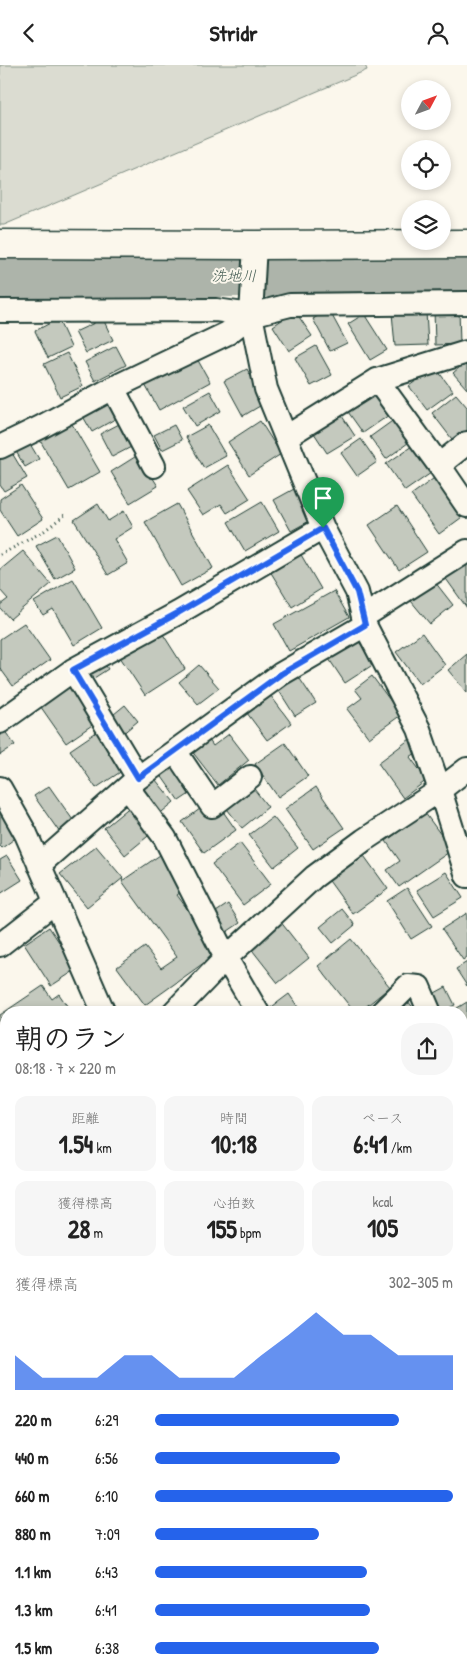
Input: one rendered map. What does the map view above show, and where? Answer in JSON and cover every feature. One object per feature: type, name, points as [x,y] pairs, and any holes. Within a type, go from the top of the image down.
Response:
[{"type":"street","points":[[0,243],[255,252],[467,244]]},
{"type":"street","points":[[255,252],[251,311],[266,389],[323,528],[357,592],[364,621],[419,729],[467,876]]},
{"type":"street","points":[[0,311],[251,311],[290,305],[467,303]]},
{"type":"street","points":[[0,447],[228,333],[251,311]]},
{"type":"street","points":[[286,437],[377,380],[467,352]]},
{"type":"street","points":[[377,380],[467,506]]},
{"type":"street","points":[[113,389],[154,466]]},
{"type":"street","points":[[439,465],[467,443]]},
{"type":"street","points":[[0,722],[73,670],[178,613],[323,528]]},
{"type":"street","points":[[39,865],[133,783],[175,751],[281,674],[364,621],[467,551]]},
{"type":"street","points":[[73,670],[133,783],[165,838],[226,958],[254,1006]]},
{"type":"street","points":[[175,751],[212,807],[250,777]]},
{"type":"street","points":[[180,1006],[226,958],[314,877],[364,840],[440,790],[467,769]]},
{"type":"street","points":[[0,788],[26,834],[101,1006]]},
{"type":"street","points":[[0,945],[55,903]]},
{"type":"street","points":[[388,1006],[408,986],[419,987],[427,1006]]},
{"type":"path","points":[[0,555],[44,531],[66,514]]},
{"type":"green space","points":[[0,65],[365,65],[367,70],[4,225],[0,225]]},
{"type":"building","points":[[434,309],[459,309],[460,344],[435,345]]},
{"type":"building","points":[[329,310],[347,343],[330,351],[313,319]]},
{"type":"building","points":[[295,311],[312,336],[289,351],[273,326]]},
{"type":"building","points":[[426,312],[428,345],[395,346],[392,313]]},
{"type":"building","points":[[364,314],[387,350],[370,360],[348,324]]},
{"type":"building","points":[[58,319],[71,347],[48,358],[35,331]]},
{"type":"building","points":[[103,319],[113,340],[86,353],[75,332]]},
{"type":"building","points":[[116,346],[126,365],[95,381],[85,362]]},
{"type":"building","points":[[316,346],[332,375],[311,386],[295,358]]},
{"type":"building","points":[[67,353],[83,386],[60,397],[44,364]]},
{"type":"building","points":[[195,355],[210,382],[159,410],[144,383]]},
{"type":"building","points":[[467,361],[467,389],[453,373]]},
{"type":"building","points":[[435,367],[453,391],[427,410],[409,386]]},
{"type":"building","points":[[247,369],[265,403],[243,416],[224,381]]},
{"type":"building","points":[[375,389],[392,413],[363,433],[346,409]]},
{"type":"building","points":[[210,391],[221,411],[195,426],[183,406]]},
{"type":"building","points":[[456,394],[467,407],[467,434],[455,443],[432,413]]},
{"type":"building","points":[[111,396],[122,415],[92,432],[81,413]]},
{"type":"building","points":[[340,413],[355,436],[327,453],[312,430]]},
{"type":"building","points":[[69,419],[100,472],[69,490],[38,437]]},
{"type":"building","points":[[395,419],[412,440],[386,459],[370,437]]},
{"type":"building","points":[[260,421],[281,454],[249,475],[228,442]]},
{"type":"building","points":[[123,422],[135,445],[112,457],[100,434]]},
{"type":"building","points":[[174,425],[182,440],[162,450],[154,435]]},
{"type":"building","points":[[208,425],[226,456],[204,468],[186,437]]},
{"type":"building","points":[[27,439],[39,459],[25,467],[14,448]]},
{"type":"building","points":[[361,439],[377,462],[357,476],[341,453]]},
{"type":"building","points":[[412,446],[431,473],[405,491],[386,464]]},
{"type":"building","points":[[9,448],[27,478],[4,491],[0,485],[0,454]]},
{"type":"building","points":[[138,455],[158,486],[130,503],[111,472]]},
{"type":"building","points":[[228,465],[250,499],[227,513],[221,504],[203,515],[187,491]]},
{"type":"building","points":[[437,476],[465,515],[439,534],[411,495]]},
{"type":"building","points":[[21,485],[43,519],[17,536],[0,510],[0,499]]},
{"type":"building","points":[[294,489],[311,520],[291,531],[274,500]]},
{"type":"building","points":[[262,502],[279,531],[245,551],[228,522]]},
{"type":"building","points":[[98,504],[108,521],[124,511],[133,527],[114,539],[128,563],[108,575],[74,520]]},
{"type":"building","points":[[177,504],[213,568],[181,586],[145,522]]},
{"type":"building","points":[[397,506],[427,552],[399,570],[369,525]]},
{"type":"building","points":[[57,535],[75,568],[55,579],[36,546]]},
{"type":"building","points":[[23,551],[51,584],[10,619],[0,608],[0,605],[8,599],[0,590],[0,570]]},
{"type":"building","points":[[300,553],[321,589],[292,607],[270,571]]},
{"type":"building","points":[[467,560],[467,608],[444,576]]},
{"type":"building","points":[[73,579],[102,628],[74,645],[53,609],[43,615],[34,602]]},
{"type":"building","points":[[435,582],[453,605],[430,624],[411,601]]},
{"type":"building","points":[[334,591],[349,617],[289,651],[274,624]]},
{"type":"building","points":[[24,623],[50,660],[13,686],[0,668],[0,639]]},
{"type":"building","points":[[159,628],[185,669],[145,695],[118,654]]},
{"type":"building","points":[[422,633],[445,665],[420,684],[396,652]]},
{"type":"building","points":[[356,637],[374,664],[345,683],[327,656]]},
{"type":"building","points":[[467,654],[467,693],[448,670]]},
{"type":"building","points":[[102,659],[108,669],[94,678],[87,669]]},
{"type":"building","points":[[199,665],[219,688],[198,704],[179,682]]},
{"type":"building","points":[[296,673],[316,703],[295,716],[276,686]]},
{"type":"building","points":[[372,676],[401,715],[369,738],[347,709],[362,698],[355,689]]},
{"type":"building","points":[[69,678],[98,721],[66,743],[36,700]]},
{"type":"building","points":[[268,692],[291,723],[267,740],[244,709]]},
{"type":"building","points":[[125,705],[138,721],[121,735],[108,719]]},
{"type":"building","points":[[0,727],[15,745],[0,755]]},
{"type":"building","points":[[98,731],[125,769],[96,788],[70,750]]},
{"type":"building","points":[[229,734],[249,760],[218,785],[191,750],[207,737],[213,746]]},
{"type":"building","points":[[410,739],[419,751],[410,757],[427,780],[403,798],[378,763]]},
{"type":"building","points":[[285,743],[308,776],[278,797],[255,764]]},
{"type":"building","points":[[175,763],[194,791],[179,801],[160,774]]},
{"type":"building","points":[[155,779],[174,802],[157,816],[139,792]]},
{"type":"building","points":[[251,785],[268,807],[242,828],[224,805]]},
{"type":"building","points":[[49,786],[75,823],[60,833],[34,796]]},
{"type":"building","points":[[316,787],[344,828],[313,849],[285,809]]},
{"type":"building","points":[[132,805],[153,832],[125,855],[104,828]]},
{"type":"building","points":[[204,806],[212,817],[222,810],[236,830],[204,853],[182,822]]},
{"type":"building","points":[[0,807],[21,834],[2,848],[0,846]]},
{"type":"building","points":[[425,813],[452,850],[399,887],[387,870],[400,861],[386,841]]},
{"type":"building","points":[[273,817],[298,848],[274,867],[249,835]]},
{"type":"building","points":[[240,843],[271,884],[243,905],[212,864]]},
{"type":"building","points":[[96,846],[123,878],[87,907],[60,874]]},
{"type":"building","points":[[362,853],[388,889],[353,914],[327,878]]},
{"type":"building","points":[[160,855],[185,889],[177,895],[219,952],[145,1005],[117,967],[145,947],[161,968],[177,957],[122,881]]},
{"type":"building","points":[[7,856],[22,880],[0,894],[0,860]]},
{"type":"building","points":[[446,872],[463,898],[434,916],[417,890]]},
{"type":"building","points":[[407,888],[432,926],[411,939],[387,901]]},
{"type":"building","points":[[228,904],[240,923],[225,933],[213,914]]},
{"type":"building","points":[[342,909],[355,925],[333,943],[320,927]]},
{"type":"building","points":[[467,913],[467,957],[463,960],[442,929]]},
{"type":"building","points":[[280,921],[309,958],[278,983],[249,946]]},
{"type":"building","points":[[49,927],[77,969],[51,986],[24,944]]},
{"type":"building","points":[[351,939],[390,987],[367,1006],[349,1006],[318,966]]},
{"type":"building","points":[[467,962],[467,986],[456,969]]},
{"type":"building","points":[[43,986],[52,999],[59,994],[67,1006],[13,1006]]},
{"type":"building","points":[[446,987],[455,1005],[437,1006],[431,995]]},
{"type":"building","points":[[289,994],[297,1006],[273,1006]]},
{"type":"building","points":[[408,1001],[412,1006],[402,1006]]},
{"type":"waterway","name":"洗地川","points":[[0,277],[467,275]]},
{"type":"route","points":[[323,528],[357,592],[365,625],[281,674],[138,778],[73,670],[178,613],[323,528]]}]
